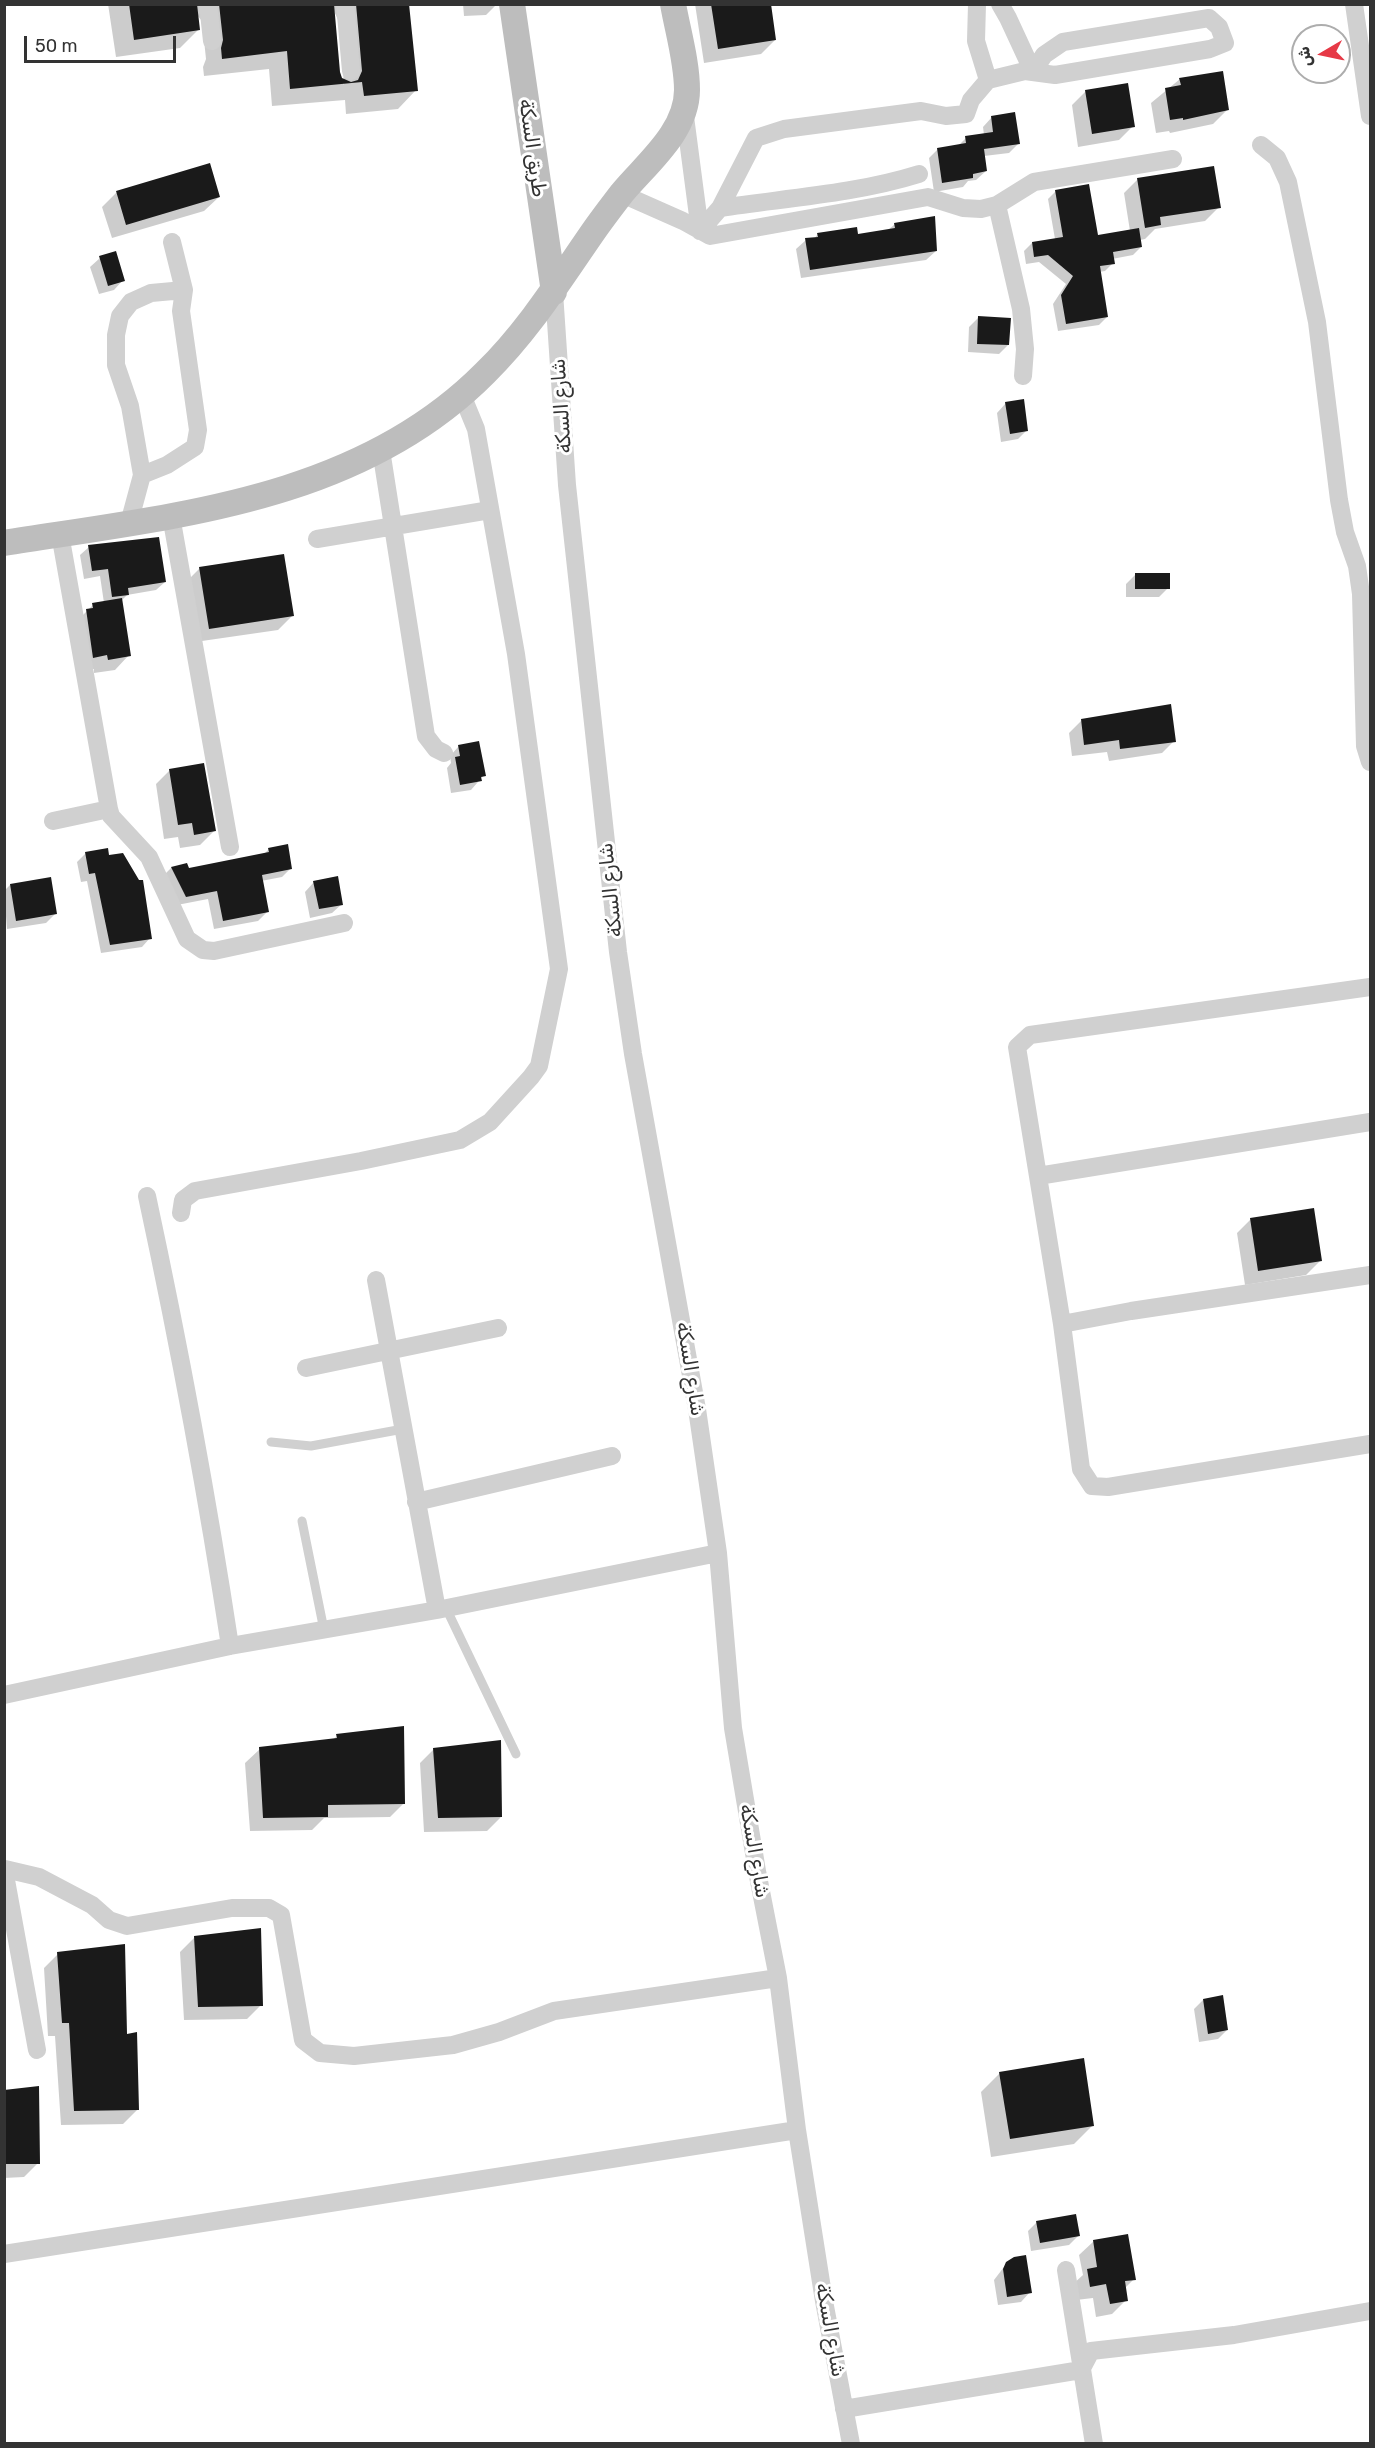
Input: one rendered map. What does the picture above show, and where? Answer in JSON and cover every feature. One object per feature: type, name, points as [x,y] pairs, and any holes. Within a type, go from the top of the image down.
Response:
[{"type":"main road","name":"طريق السكة","points":[[512,4],[554,292]]},
{"type":"main road","points":[[4,543],[171,516],[258,498],[297,486],[354,464],[381,450],[409,434],[462,395],[506,351],[554,292],[622,194],[674,132],[687,92],[673,4]]},
{"type":"street","points":[[208,4],[212,41]]},
{"type":"street","points":[[345,4],[351,71]]},
{"type":"street","points":[[977,4],[976,41],[988,81]]},
{"type":"street","points":[[999,4],[1033,72]]},
{"type":"street","points":[[1354,4],[1371,116]]},
{"type":"street","points":[[700,231],[720,208],[756,138],[784,129],[921,111],[946,116],[966,114],[971,100],[988,81],[1025,71],[1055,75],[1210,49],[1225,43],[1219,27],[1209,18],[1064,42],[1044,55],[1033,72]]},
{"type":"street","points":[[1161,57],[1162,36],[1167,25]]},
{"type":"street","points":[[684,107],[700,231]]},
{"type":"street","points":[[1261,145],[1277,158],[1288,182],[1317,322],[1345,532],[1357,566],[1366,619],[1365,746],[1371,762]]},
{"type":"street","points":[[622,194],[683,220],[710,236],[928,197],[963,208],[981,209],[997,205],[1034,182],[1173,159]]},
{"type":"street","points":[[720,208],[860,188],[919,174]]},
{"type":"street","points":[[997,205],[1021,309],[1025,349],[1023,376]]},
{"type":"street","points":[[142,475],[167,465],[195,447],[198,430],[181,311],[184,290],[172,242]]},
{"type":"street","points":[[129,523],[142,475],[130,406],[116,365],[116,335],[120,316],[131,302],[152,293],[184,290]]},
{"type":"street","name":"شارع السكة","points":[[554,292],[567,485],[618,952],[633,1053],[697,1409],[718,1553],[733,1728],[756,1871],[778,1978],[796,2130],[824,2301],[851,2444]]},
{"type":"street","points":[[181,1213],[183,1200],[195,1191],[361,1161],[468,1137],[490,1122],[539,1066],[559,969],[516,654],[476,429],[462,395]]},
{"type":"street","points":[[381,450],[391,527],[426,736],[436,749],[444,753]]},
{"type":"street","points":[[317,539],[490,510]]},
{"type":"street","points":[[171,516],[230,847]]},
{"type":"street","points":[[60,534],[111,816],[149,857],[187,939],[203,950],[214,951],[344,922]]},
{"type":"street","points":[[53,821],[109,809]]},
{"type":"street","points":[[1371,987],[1029,1035],[1017,1047],[1062,1324],[1081,1469],[1085,1479],[1092,1486],[1108,1487],[1371,1444]]},
{"type":"street","points":[[1038,1176],[1371,1122]]},
{"type":"street","points":[[147,1196],[212,1530],[230,1646]]},
{"type":"street","points":[[1062,1324],[1131,1311],[1371,1275]]},
{"type":"street","points":[[376,1280],[416,1502],[442,1609]]},
{"type":"street","points":[[306,1368],[498,1328]]},
{"type":"street","points":[[416,1502],[612,1456]]},
{"type":"street","points":[[4,1695],[230,1646],[442,1609],[718,1553]]},
{"type":"street","points":[[37,2050],[4,1869],[39,1877],[92,1905],[109,1920],[127,1926],[232,1908],[269,1908],[281,1915],[303,2040],[320,2054],[354,2056],[453,2045],[499,2032],[554,2011],[778,1978]]},
{"type":"street","points":[[4,2254],[796,2130]]},
{"type":"street","points":[[1066,2270],[1094,2444]]},
{"type":"street","points":[[1082,2370],[1091,2350],[1234,2335],[1371,2311]]},
{"type":"street","points":[[844,2409],[1082,2370]]},
{"type":"lane","points":[[271,1442],[311,1446],[403,1429]]},
{"type":"lane","points":[[302,1521],[324,1630]]},
{"type":"lane","points":[[442,1609],[516,1754]]},
{"type":"building","points":[[129,4],[197,4],[200,30],[134,40]]},
{"type":"building","points":[[219,4],[334,4],[340,72],[342,78],[351,82],[358,80],[362,71],[356,4],[409,4],[418,91],[364,96],[362,82],[290,89],[287,51],[222,59],[223,40]]},
{"type":"building","points":[[711,4],[771,4],[776,40],[718,49]]},
{"type":"building","points":[[1223,71],[1229,110],[1183,120],[1183,118],[1170,120],[1165,88],[1181,85],[1179,78]]},
{"type":"building","points":[[1128,83],[1135,127],[1092,134],[1085,90]]},
{"type":"building","points":[[1015,112],[1020,144],[984,149],[987,171],[973,174],[973,178],[942,183],[937,148],[966,143],[965,136],[993,132],[991,116]]},
{"type":"building","points":[[210,163],[220,197],[126,225],[116,191]]},
{"type":"building","points":[[1214,166],[1221,208],[1160,217],[1161,225],[1145,228],[1137,178]]},
{"type":"building","points":[[1089,184],[1098,235],[1139,228],[1142,247],[1113,252],[1115,264],[1100,266],[1108,317],[1066,324],[1061,295],[1073,276],[1048,255],[1034,257],[1032,242],[1063,237],[1055,190]]},
{"type":"building","points":[[935,216],[937,251],[810,270],[805,238],[818,237],[817,233],[857,227],[858,234],[895,228],[894,223]]},
{"type":"building","points":[[116,251],[125,281],[108,286],[99,256]]},
{"type":"building","points":[[978,316],[1011,318],[1009,345],[977,344]]},
{"type":"building","points":[[1024,399],[1028,431],[1010,434],[1005,402]]},
{"type":"building","points":[[159,537],[166,582],[128,588],[129,595],[112,597],[108,569],[92,571],[88,545]]},
{"type":"building","points":[[284,554],[294,616],[209,629],[199,567]]},
{"type":"building","points":[[1135,573],[1170,573],[1170,589],[1135,589]]},
{"type":"building","points":[[122,598],[131,656],[108,660],[107,655],[93,658],[86,609],[93,608],[92,603]]},
{"type":"building","points":[[1171,704],[1176,742],[1120,749],[1119,740],[1084,745],[1081,719]]},
{"type":"building","points":[[479,741],[486,776],[481,777],[482,781],[460,785],[455,757],[460,756],[458,745]]},
{"type":"building","points":[[204,763],[216,831],[194,835],[192,823],[178,825],[169,769]]},
{"type":"building","points":[[288,844],[292,869],[262,875],[269,912],[223,921],[217,891],[186,897],[171,867],[187,863],[189,868],[269,852],[268,848]]},
{"type":"building","points":[[108,848],[109,855],[123,853],[139,880],[143,880],[152,939],[110,945],[95,873],[89,874],[85,852]]},
{"type":"building","points":[[338,876],[343,905],[319,909],[313,881]]},
{"type":"building","points":[[51,877],[57,914],[16,921],[10,884]]},
{"type":"building","points":[[1314,1208],[1322,1261],[1258,1271],[1250,1218]]},
{"type":"building","points":[[404,1726],[405,1804],[328,1805],[328,1817],[263,1818],[259,1747],[337,1738],[336,1734]]},
{"type":"building","points":[[501,1740],[502,1817],[438,1818],[433,1748]]},
{"type":"building","points":[[261,1928],[263,2006],[198,2007],[194,1936]]},
{"type":"building","points":[[125,1944],[127,2034],[137,2032],[139,2110],[74,2111],[69,2023],[62,2023],[57,1952]]},
{"type":"building","points":[[1223,1995],[1228,2030],[1208,2034],[1203,1999]]},
{"type":"building","points":[[1084,2058],[1094,2126],[1010,2139],[999,2072]]},
{"type":"building","points":[[39,2086],[40,2164],[4,2164],[4,2090]]},
{"type":"building","points":[[1076,2214],[1080,2236],[1040,2243],[1036,2221]]},
{"type":"building","points":[[1128,2234],[1136,2280],[1125,2281],[1128,2301],[1110,2304],[1106,2284],[1090,2287],[1087,2269],[1097,2267],[1093,2240]]},
{"type":"building","points":[[1026,2255],[1032,2293],[1007,2297],[1003,2269],[1006,2262],[1014,2257]]}]
